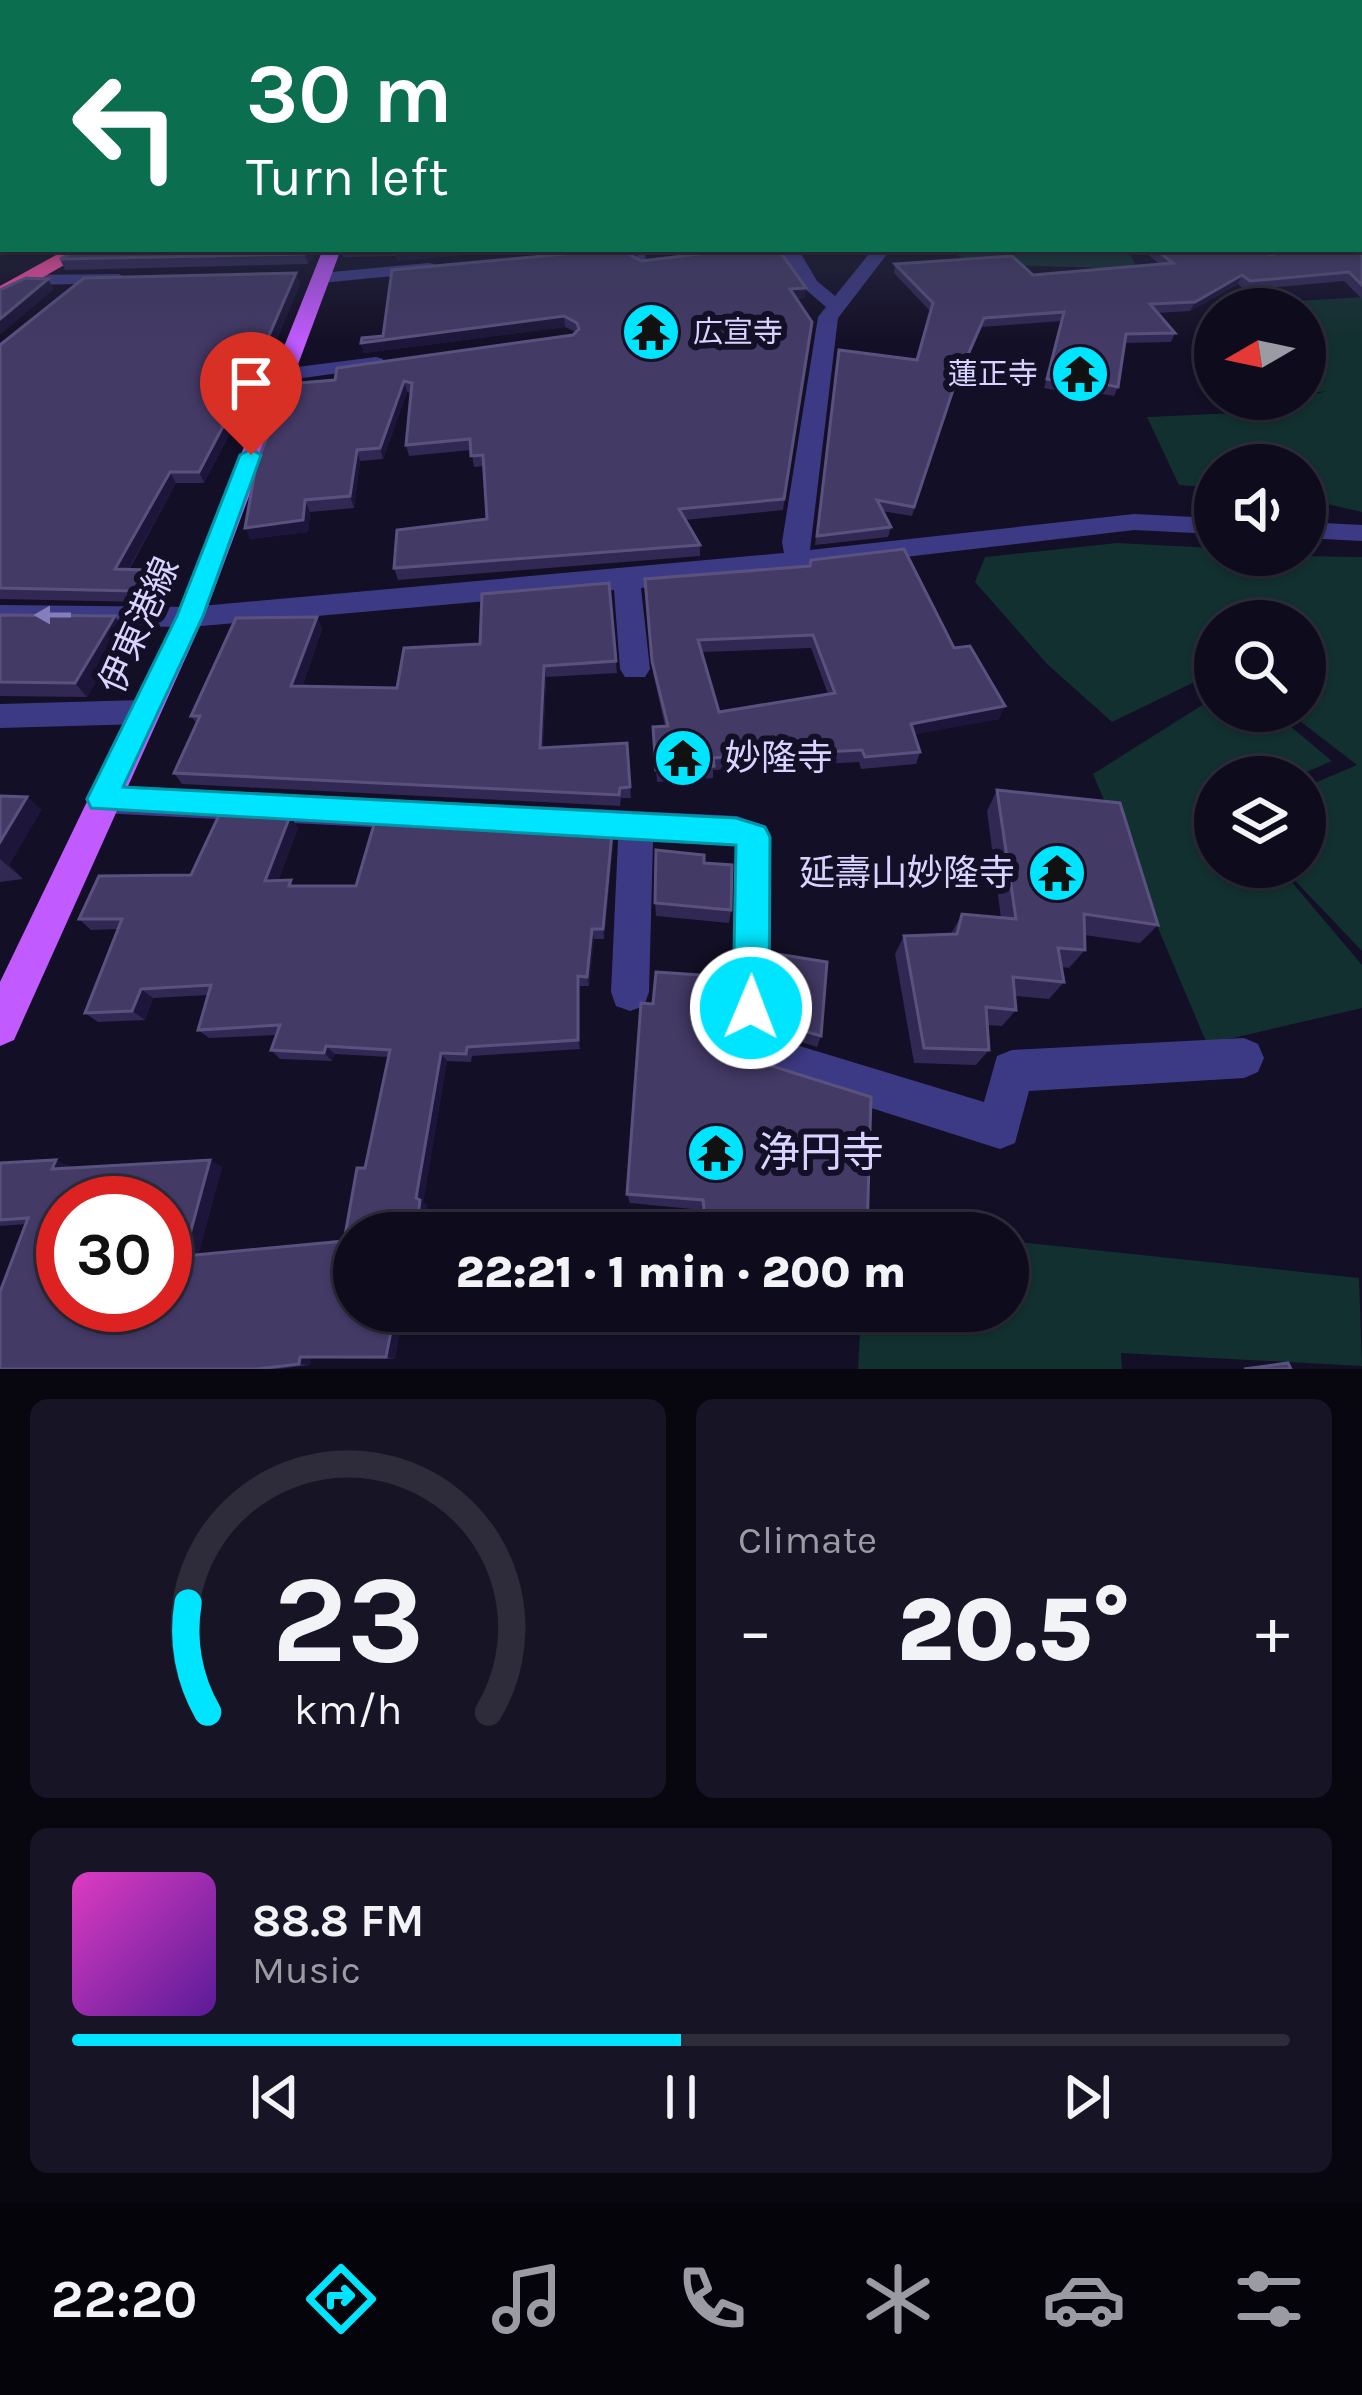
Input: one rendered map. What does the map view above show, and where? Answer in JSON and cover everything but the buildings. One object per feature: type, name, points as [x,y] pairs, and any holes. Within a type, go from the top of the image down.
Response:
[{"type":"highway","points":[[0,275],[40,252]]},
{"type":"highway","points":[[0,296],[77,252]]},
{"type":"main road","name":"伊東港線","points":[[0,1026],[190,616],[319,269]]},
{"type":"street","points":[[791,252],[810,284],[835,305]]},
{"type":"street","points":[[799,560],[795,542],[810,416],[828,317],[880,252]]},
{"type":"street","points":[[1266,254],[1279,252]]},
{"type":"street","points":[[639,259],[662,259]]},
{"type":"street","points":[[319,269],[452,266]]},
{"type":"street","points":[[28,280],[147,278]]},
{"type":"street","points":[[53,305],[82,280]]},
{"type":"street","points":[[281,375],[396,360]]},
{"type":"street","points":[[0,615],[190,616],[627,580],[1134,522],[1194,525]]},
{"type":"street","points":[[1326,531],[1362,533]]},
{"type":"street","points":[[627,580],[635,670]]},
{"type":"street","points":[[0,716],[142,712]]},
{"type":"street","points":[[102,799],[736,831],[754,837],[750,1051],[1000,1128],[1012,1071],[1244,1058]]},
{"type":"street","points":[[630,992],[636,826]]},
{"type":"green space","points":[[953,252],[1129,252],[1138,269],[971,264]]},
{"type":"green space","points":[[1362,297],[1362,512],[1326,504],[1326,444],[1194,444],[1194,486],[1179,485],[1147,417],[1326,420],[1326,299]]},
{"type":"green space","points":[[1117,543],[1194,547],[1194,576],[1326,576],[1326,557],[1362,557],[1362,951],[1302,888],[1326,888],[1326,778],[1357,765],[1314,732],[1326,732],[1326,600],[1194,600],[1194,682],[1112,722],[1047,664],[975,582],[985,557]]},
{"type":"green space","points":[[1194,710],[1194,732],[1297,732],[1326,756],[1194,756],[1194,888],[1297,888],[1362,965],[1362,1008],[1207,1044],[1093,774]]},
{"type":"green space","points":[[1029,1243],[1359,1278],[1362,1366],[1121,1353],[1122,1369],[858,1369],[860,1332],[1029,1332]]},
{"type":"place","name":"広宣寺","points":[[651,332]]},
{"type":"place","name":"蓮正寺","points":[[1080,374]]},
{"type":"place","name":"妙隆寺","points":[[683,758]]},
{"type":"place","name":"延壽山妙隆寺","points":[[1057,873]]},
{"type":"place","name":"浄円寺","points":[[716,1153]]},
{"type":"route","points":[[251,455],[190,616],[102,799],[736,831],[754,837],[751,1008]]}]
